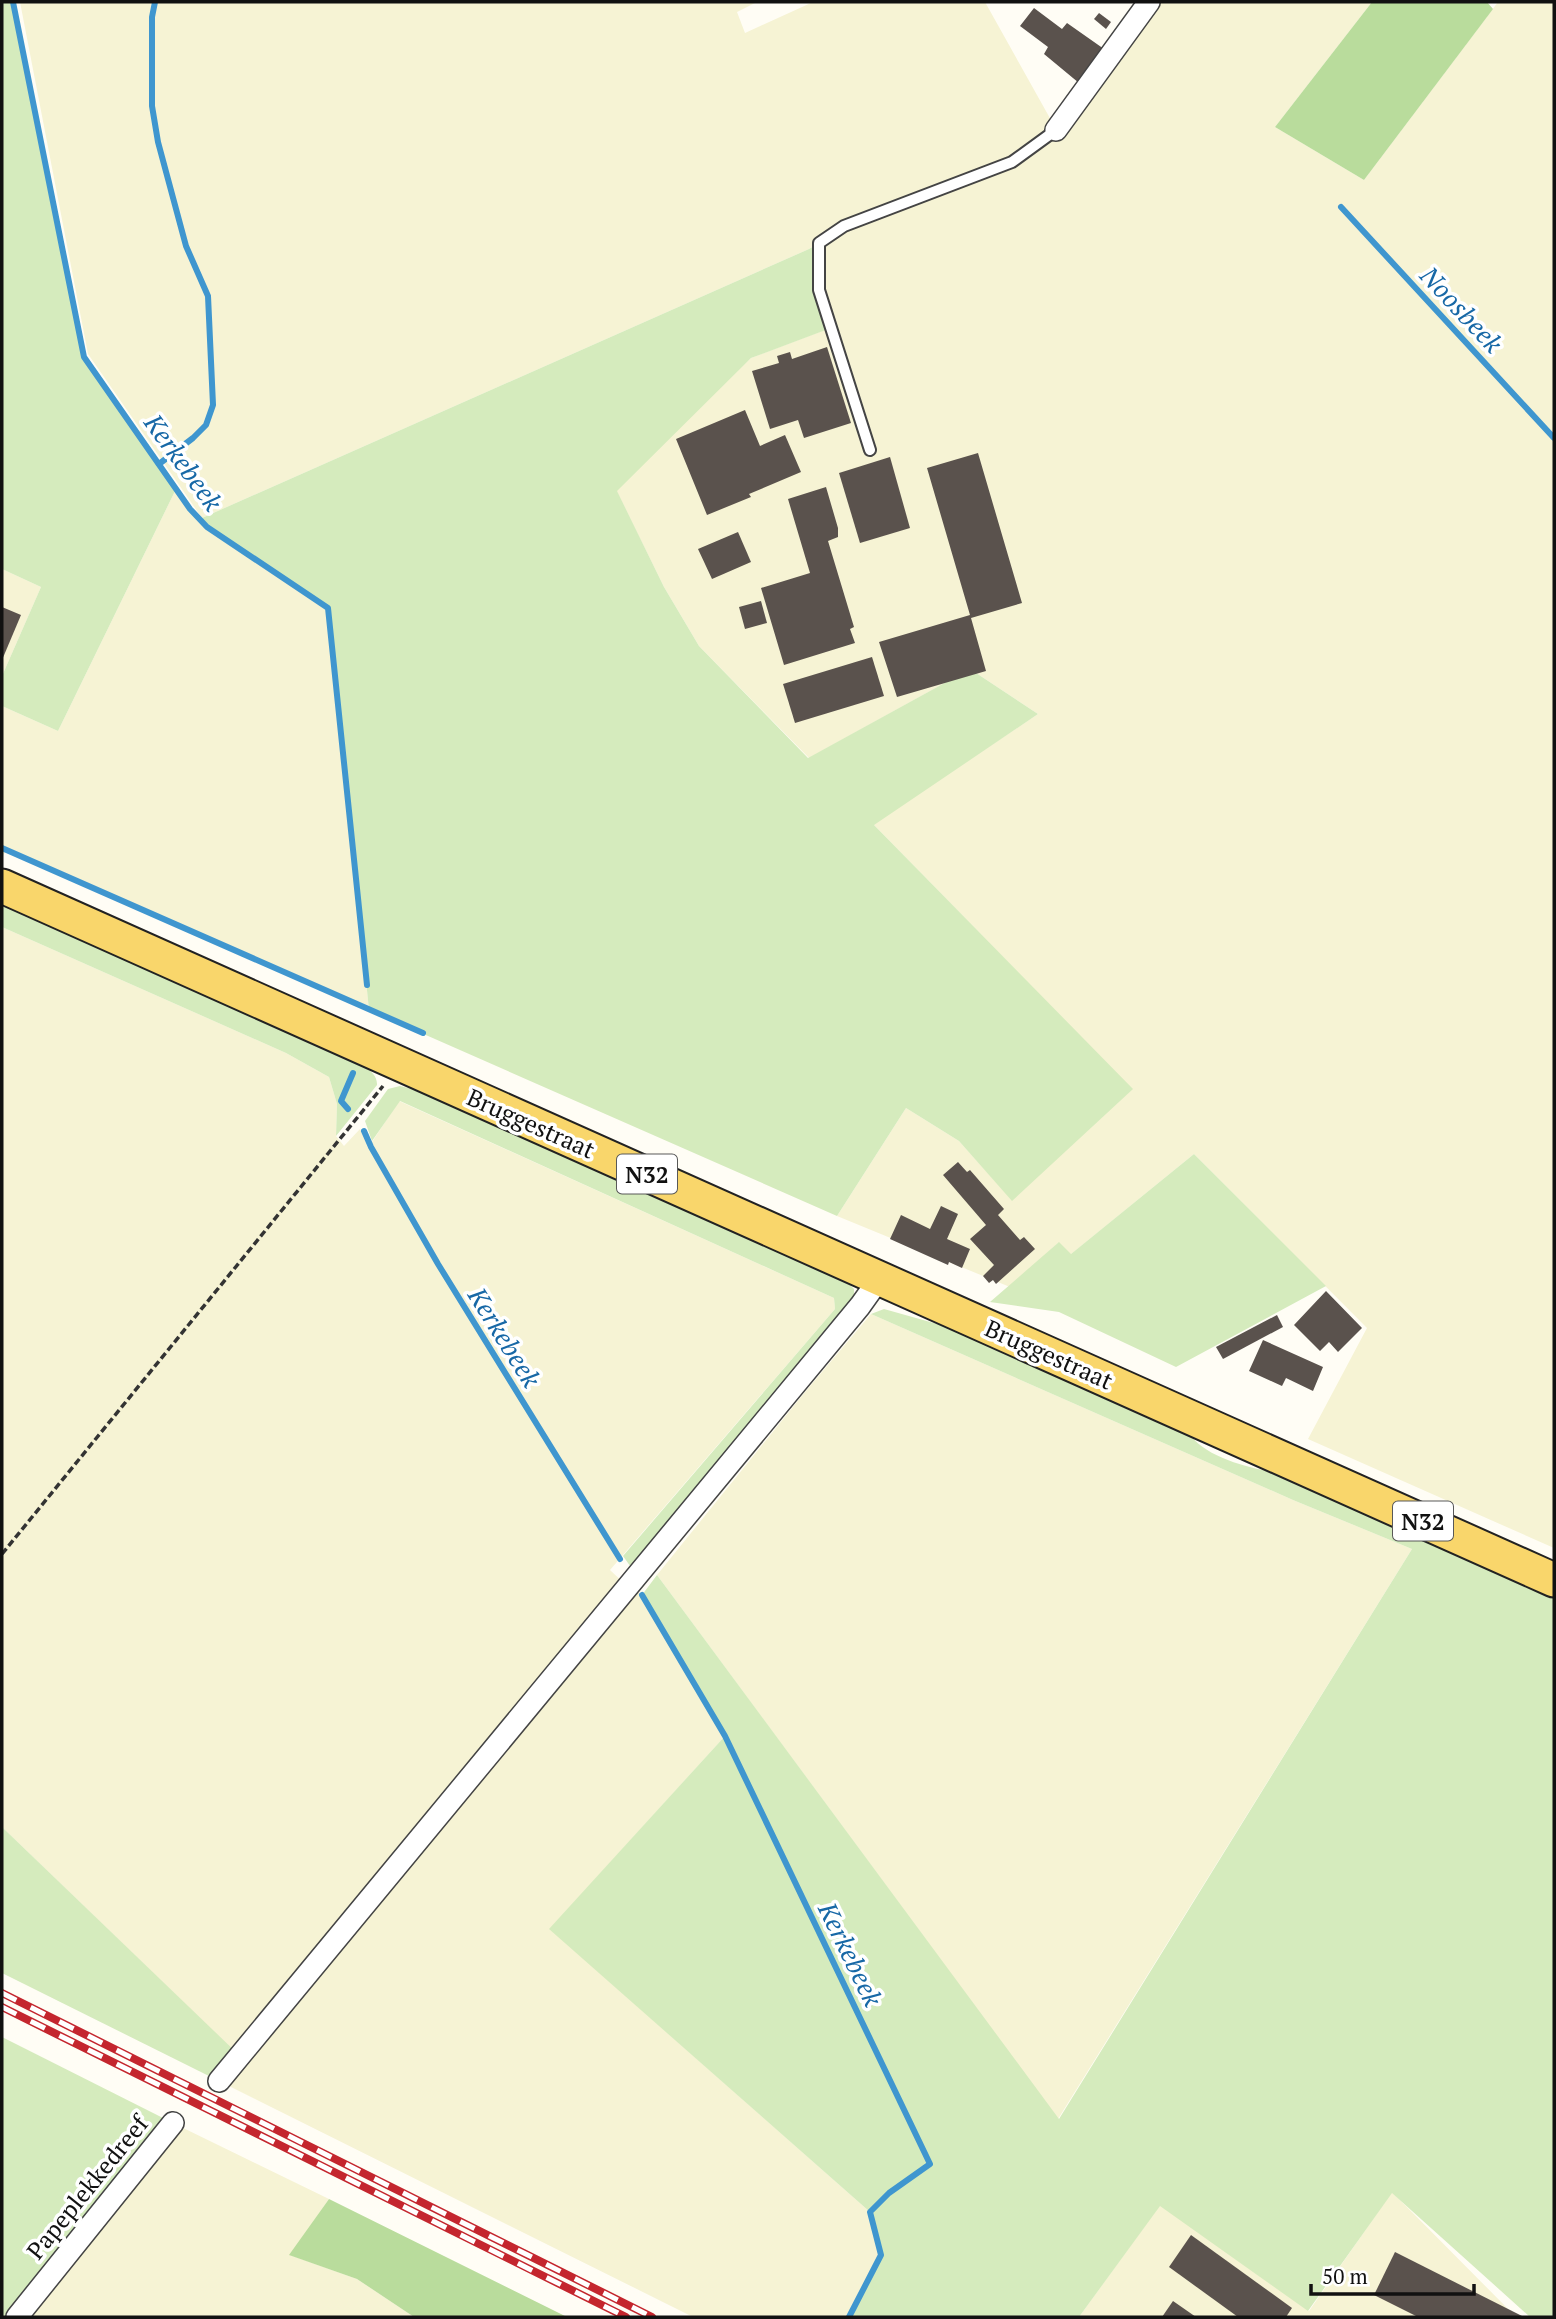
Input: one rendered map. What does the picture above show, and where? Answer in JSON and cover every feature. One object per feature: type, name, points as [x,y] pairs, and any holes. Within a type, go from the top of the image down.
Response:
[{"type":"main road","name":"Bruggestraat","points":[[2,886],[1554,1580]]},
{"type":"street","points":[[1056,130],[1149,2]]},
{"type":"street","points":[[219,2081],[860,1306],[880,1278]]},
{"type":"street","name":"Papeplekkedreef","points":[[16,2317],[173,2123]]},
{"type":"lane","points":[[870,450],[819,290],[819,243],[844,226],[1012,162],[1056,130]]},
{"type":"path","points":[[2,1554],[382,1089]]},
{"type":"shaded area","points":[[20,2],[757,2],[737,12],[745,33],[813,2],[985,2],[1056,129],[1149,2],[1372,2],[1275,127],[1364,180],[1498,2],[1554,2],[1554,1548],[1308,1439],[1367,1328],[1194,1154],[1070,1255],[1058,1243],[1010,1287],[837,1216],[906,1108],[959,1141],[1012,1200],[1132,1089],[873,824],[1038,714],[970,669],[809,758],[699,646],[664,587],[616,490],[674,427],[751,358],[830,328],[819,290],[818,243],[202,518],[88,354]]},
{"type":"shaded area","points":[[176,489],[207,527],[328,608],[369,1010],[6,850],[2,858],[2,706],[58,731]]},
{"type":"shaded area","points":[[2,569],[41,587],[2,676]]},
{"type":"shaded area","points":[[2,927],[286,1053],[329,1077],[337,1104],[336,1136],[344,1146],[360,1129],[368,1148],[399,1101],[834,1298],[835,1309],[610,1570],[627,1586],[642,1595],[725,1736],[550,1929],[870,2212],[881,2255],[849,2317],[693,2317],[219,2081],[239,2056],[2,1827]]},
{"type":"shaded area","points":[[871,1314],[1293,1500],[1412,1549],[1058,2119],[657,1575]]},
{"type":"shaded area","points":[[173,2123],[329,2199],[290,2255],[357,2279],[414,2317],[17,2317]]},
{"type":"shaded area","points":[[1392,2192],[1516,2317],[1079,2317],[1160,2205],[1309,2311]]},
{"type":"green space","points":[[2,2],[11,2],[84,357],[176,489],[58,731],[2,706],[2,676],[41,587],[2,569]]},
{"type":"green space","points":[[1372,2],[1487,2],[1493,9],[1364,180],[1275,127]]},
{"type":"green space","points":[[819,243],[819,290],[831,328],[751,358],[617,491],[664,587],[699,646],[808,758],[970,669],[1038,714],[874,825],[1133,1089],[1012,1201],[959,1141],[906,1108],[837,1216],[369,1010],[328,608],[207,527],[202,518]]},
{"type":"green space","points":[[2,903],[357,1062],[373,1074],[377,1085],[336,1136],[337,1104],[329,1077],[286,1053],[2,927]]},
{"type":"green space","points":[[400,1086],[424,1092],[846,1281],[854,1289],[854,1300],[633,1570],[623,1556],[835,1309],[834,1298],[400,1101],[372,1141],[365,1121],[388,1089]]},
{"type":"green space","points":[[1194,1154],[1326,1286],[1176,1367],[1059,1312],[990,1302],[1059,1242],[1071,1254]]},
{"type":"green space","points":[[884,1309],[948,1327],[1192,1437],[1208,1451],[1219,1456],[1277,1472],[1554,1597],[1554,2317],[1530,2317],[1392,2193],[1308,2311],[1160,2206],[1079,2317],[849,2317],[881,2255],[870,2212],[549,1929],[725,1736],[642,1595],[657,1575],[1059,2119],[1412,1549],[1293,1500],[871,1314]]},
{"type":"green space","points":[[2,1827],[240,2056],[219,2081],[2,1973]]},
{"type":"green space","points":[[2,2037],[173,2123],[17,2317],[2,2317]]},
{"type":"green space","points":[[329,2199],[567,2317],[414,2317],[357,2279],[289,2255]]},
{"type":"building","points":[[1034,8],[1062,29],[1067,23],[1104,49],[1079,83],[1044,54],[1048,47],[1020,26]]},
{"type":"building","points":[[1099,13],[1111,22],[1106,29],[1094,19]]},
{"type":"building","points":[[827,347],[851,423],[804,438],[798,420],[770,429],[752,371],[779,363],[777,356],[790,352],[792,359]]},
{"type":"building","points":[[745,410],[760,446],[785,435],[801,472],[707,515],[676,439]]},
{"type":"building","points":[[978,453],[1022,603],[971,618],[986,671],[897,697],[879,642],[970,615],[927,468]]},
{"type":"building","points":[[890,457],[910,528],[860,543],[839,473]]},
{"type":"building","points":[[826,487],[838,528],[838,537],[828,541],[854,627],[850,629],[855,643],[784,665],[761,588],[810,573],[788,499]]},
{"type":"building","points":[[738,532],[751,562],[712,579],[698,549]]},
{"type":"building","points":[[761,601],[767,623],[745,629],[739,607]]},
{"type":"building","points":[[2,607],[21,615],[2,660]]},
{"type":"building","points":[[872,657],[884,696],[795,723],[783,684]]},
{"type":"building","points":[[958,1162],[967,1172],[970,1170],[1004,1209],[998,1215],[1020,1240],[1024,1237],[1035,1249],[996,1284],[993,1280],[989,1283],[983,1276],[994,1265],[970,1239],[986,1225],[943,1175]]},
{"type":"building","points":[[941,1206],[958,1214],[947,1239],[970,1249],[962,1268],[949,1262],[948,1265],[890,1239],[901,1215],[930,1229]]},
{"type":"building","points":[[1326,1291],[1362,1328],[1338,1352],[1329,1342],[1320,1351],[1294,1325]]},
{"type":"building","points":[[1277,1315],[1283,1327],[1223,1359],[1216,1347]]},
{"type":"building","points":[[1263,1340],[1323,1367],[1313,1391],[1286,1378],[1282,1386],[1249,1371]]},
{"type":"building","points":[[1191,2235],[1292,2308],[1286,2317],[1238,2317],[1169,2267]]},
{"type":"building","points":[[1395,2252],[1524,2317],[1418,2317],[1374,2295]]},
{"type":"building","points":[[1173,2301],[1196,2317],[1162,2317]]},
{"type":"waterway","name":"Kerkebeek","points":[[13,2],[84,357],[190,509],[207,527],[328,608],[367,985]]},
{"type":"waterway","points":[[155,2],[152,17],[152,106],[158,142],[186,246],[208,296],[213,405],[206,425],[159,464]]},
{"type":"waterway","name":"Noosbeek","points":[[1341,207],[1554,438]]},
{"type":"waterway","points":[[2,848],[423,1033]]},
{"type":"waterway","name":"Kerkebeek","points":[[348,1109],[341,1101],[353,1073]]},
{"type":"waterway","name":"Kerkebeek","points":[[364,1131],[438,1264],[620,1559]]},
{"type":"waterway","name":"Kerkebeek","points":[[642,1595],[725,1736],[930,2164],[889,2193],[870,2212],[881,2255],[849,2317]]},
{"type":"railway","points":[[2,1993],[652,2317]]},
{"type":"railway","points":[[2,2007],[626,2317]]}]
